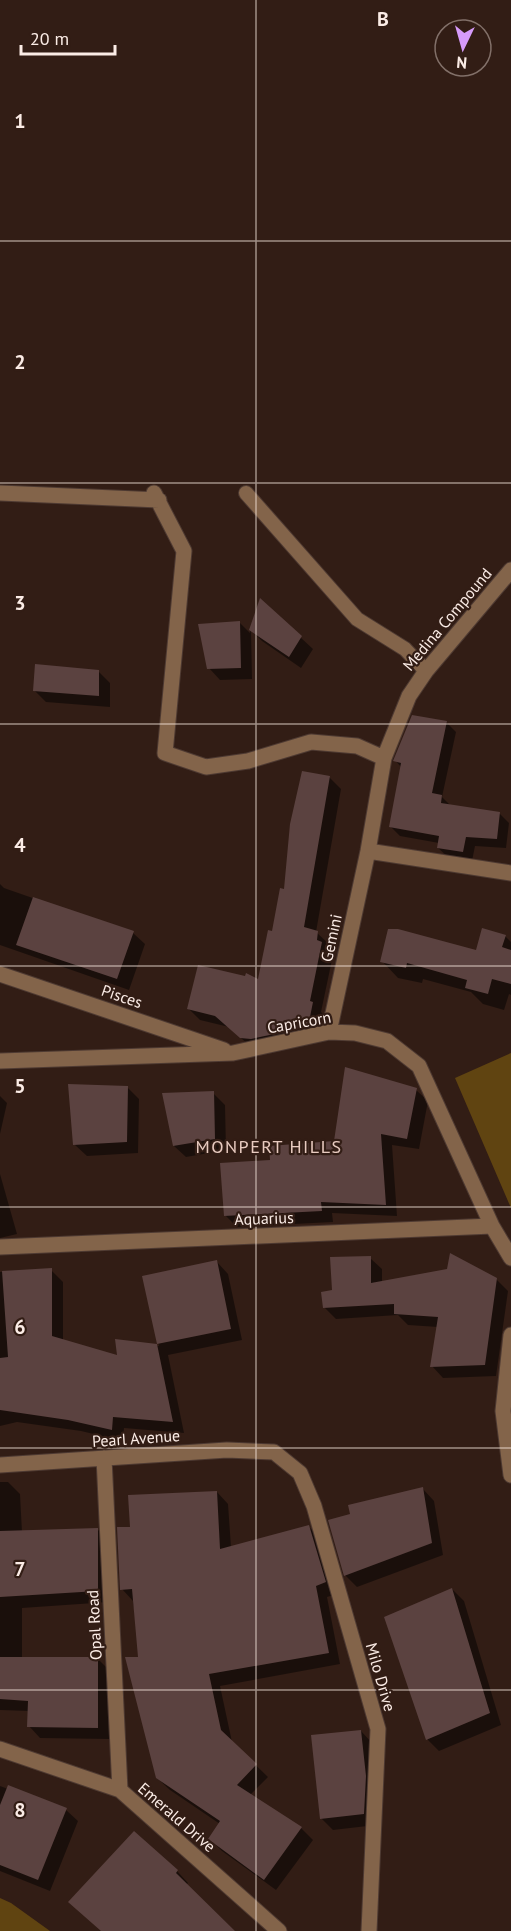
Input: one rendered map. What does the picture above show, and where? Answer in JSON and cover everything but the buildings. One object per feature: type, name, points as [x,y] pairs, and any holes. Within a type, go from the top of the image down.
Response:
[{"type":"street","points":[[0,494],[157,496],[184,551],[165,753],[206,767],[248,760],[311,742],[357,746],[384,758]]},
{"type":"street","name":"Medina Compound","points":[[384,758],[409,696],[426,671],[511,570]]},
{"type":"street","name":"Gemini","points":[[328,1032],[368,852],[384,758]]},
{"type":"street","points":[[368,852],[511,873]]},
{"type":"street","name":"Pisces","points":[[0,974],[233,1053]]},
{"type":"street","name":"Capricorn","points":[[0,1061],[233,1053],[328,1032],[356,1033],[387,1041],[419,1066],[492,1226]]},
{"type":"street","points":[[492,1226],[511,1258]]},
{"type":"street","name":"Aquarius","points":[[0,1247],[492,1226]]},
{"type":"street","points":[[511,1335],[503,1411],[511,1474]]},
{"type":"street","name":"Pearl Avenue","points":[[0,1465],[227,1450],[274,1452]]},
{"type":"street","name":"Milo Drive","points":[[274,1452],[300,1473],[314,1506],[378,1729],[369,1931]]},
{"type":"street","name":"Opal Road","points":[[104,1458],[120,1790]]},
{"type":"street","name":"Emerald Drive","points":[[0,1749],[120,1790],[279,1931]]},
{"type":"lane","points":[[246,494],[357,619],[405,650],[426,671]]},
{"type":"shaded area","points":[[511,1053],[511,1208],[455,1078]]},
{"type":"shaded area","points":[[0,1898],[11,1903],[50,1931],[0,1931]]},
{"type":"district","name":"MONPERT HILLS","points":[[269,1146]]}]
